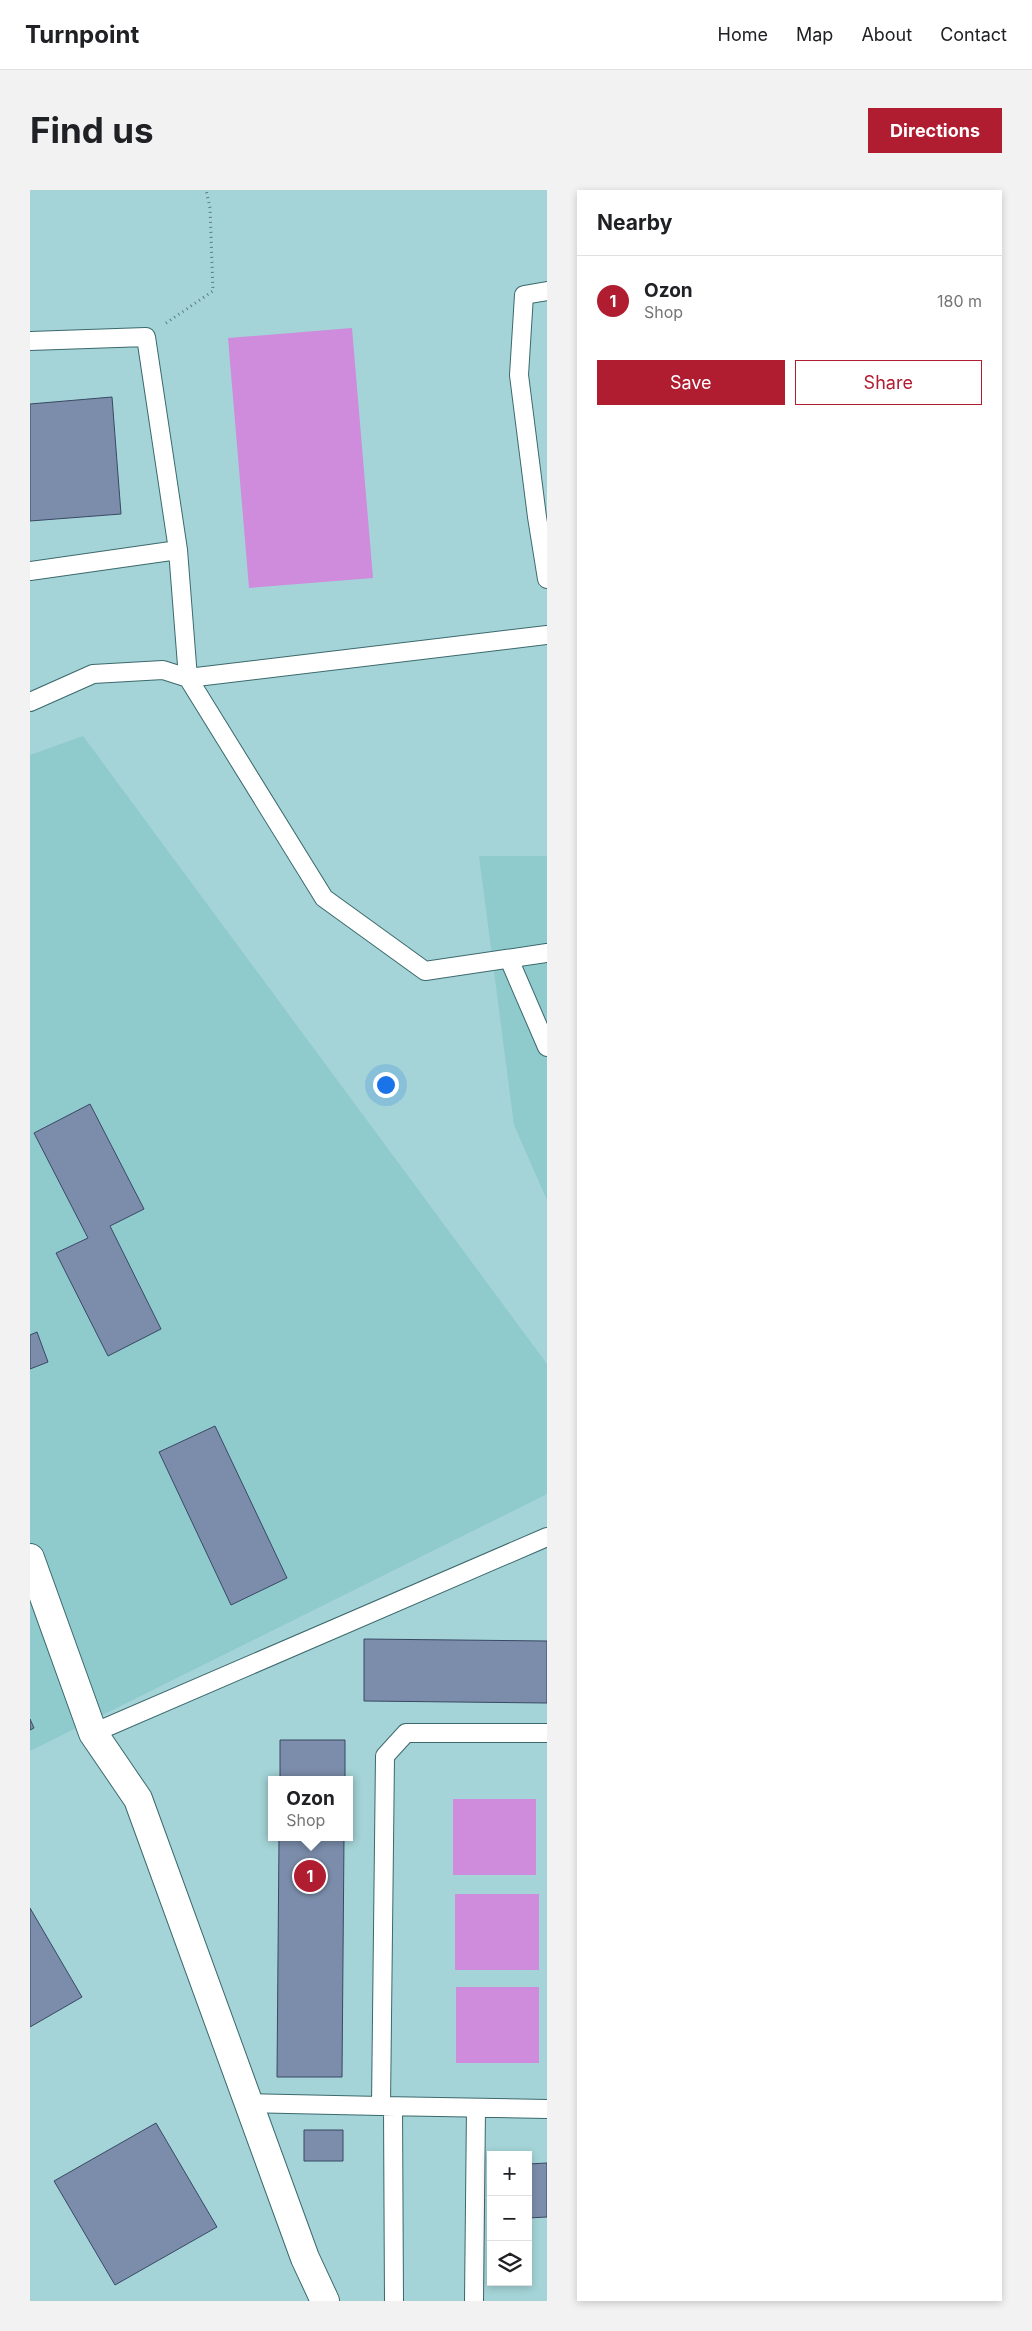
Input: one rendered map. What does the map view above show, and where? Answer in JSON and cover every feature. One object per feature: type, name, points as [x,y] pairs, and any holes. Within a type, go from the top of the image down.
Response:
[{"type":"street","points":[[30,1558],[93,1733],[138,1799],[305,2258],[325,2301]]},
{"type":"lane","points":[[547,291],[524,295],[519,374],[542,516],[547,579]]},
{"type":"lane","points":[[30,341],[146,336],[178,550],[188,678],[324,898],[425,971],[547,953]]},
{"type":"lane","points":[[30,571],[178,550]]},
{"type":"lane","points":[[30,702],[93,674],[163,670],[188,678],[547,635]]},
{"type":"lane","points":[[509,959],[547,1047]]},
{"type":"lane","points":[[93,1733],[547,1537]]},
{"type":"lane","points":[[394,2301],[387,2106],[385,1756],[406,1733],[547,1733]]},
{"type":"lane","points":[[248,2103],[547,2109]]},
{"type":"lane","points":[[474,2301],[476,2108]]},
{"type":"path","points":[[146,336],[214,291],[210,208],[206,190]]},
{"type":"shaded area","points":[[352,328],[373,578],[249,588],[228,338]]},
{"type":"shaded area","points":[[83,736],[547,1364],[547,1494],[30,1751],[30,755]]},
{"type":"shaded area","points":[[479,856],[547,856],[547,1200],[514,1125]]},
{"type":"shaded area","points":[[453,1799],[536,1799],[536,1875],[453,1875]]},
{"type":"shaded area","points":[[455,1894],[539,1894],[539,1970],[455,1970]]},
{"type":"shaded area","points":[[456,1987],[539,1987],[539,2063],[456,2063]]},
{"type":"building","points":[[112,397],[121,514],[30,521],[30,404]]},
{"type":"building","points":[[90,1104],[144,1209],[110,1226],[161,1329],[108,1356],[56,1253],[88,1238],[34,1133]]},
{"type":"building","points":[[37,1332],[48,1362],[30,1369],[30,1335]]},
{"type":"building","points":[[215,1426],[287,1578],[231,1605],[159,1452]]},
{"type":"building","points":[[364,1639],[547,1641],[547,1703],[364,1701]]},
{"type":"building","points":[[30,1719],[34,1728],[30,1730]]},
{"type":"building","points":[[280,1740],[345,1740],[345,1776],[280,1776]]},
{"type":"building","points":[[279,1841],[344,1841],[342,2077],[277,2077]]},
{"type":"building","points":[[30,1908],[82,1997],[30,2027]]},
{"type":"building","points":[[156,2123],[217,2227],[115,2285],[54,2181]]},
{"type":"building","points":[[304,2130],[343,2130],[343,2161],[304,2161]]},
{"type":"building","points":[[547,2163],[547,2217],[532,2218],[532,2164]]},
{"type":"place","name":"Ozon","points":[[310,1876]]}]
